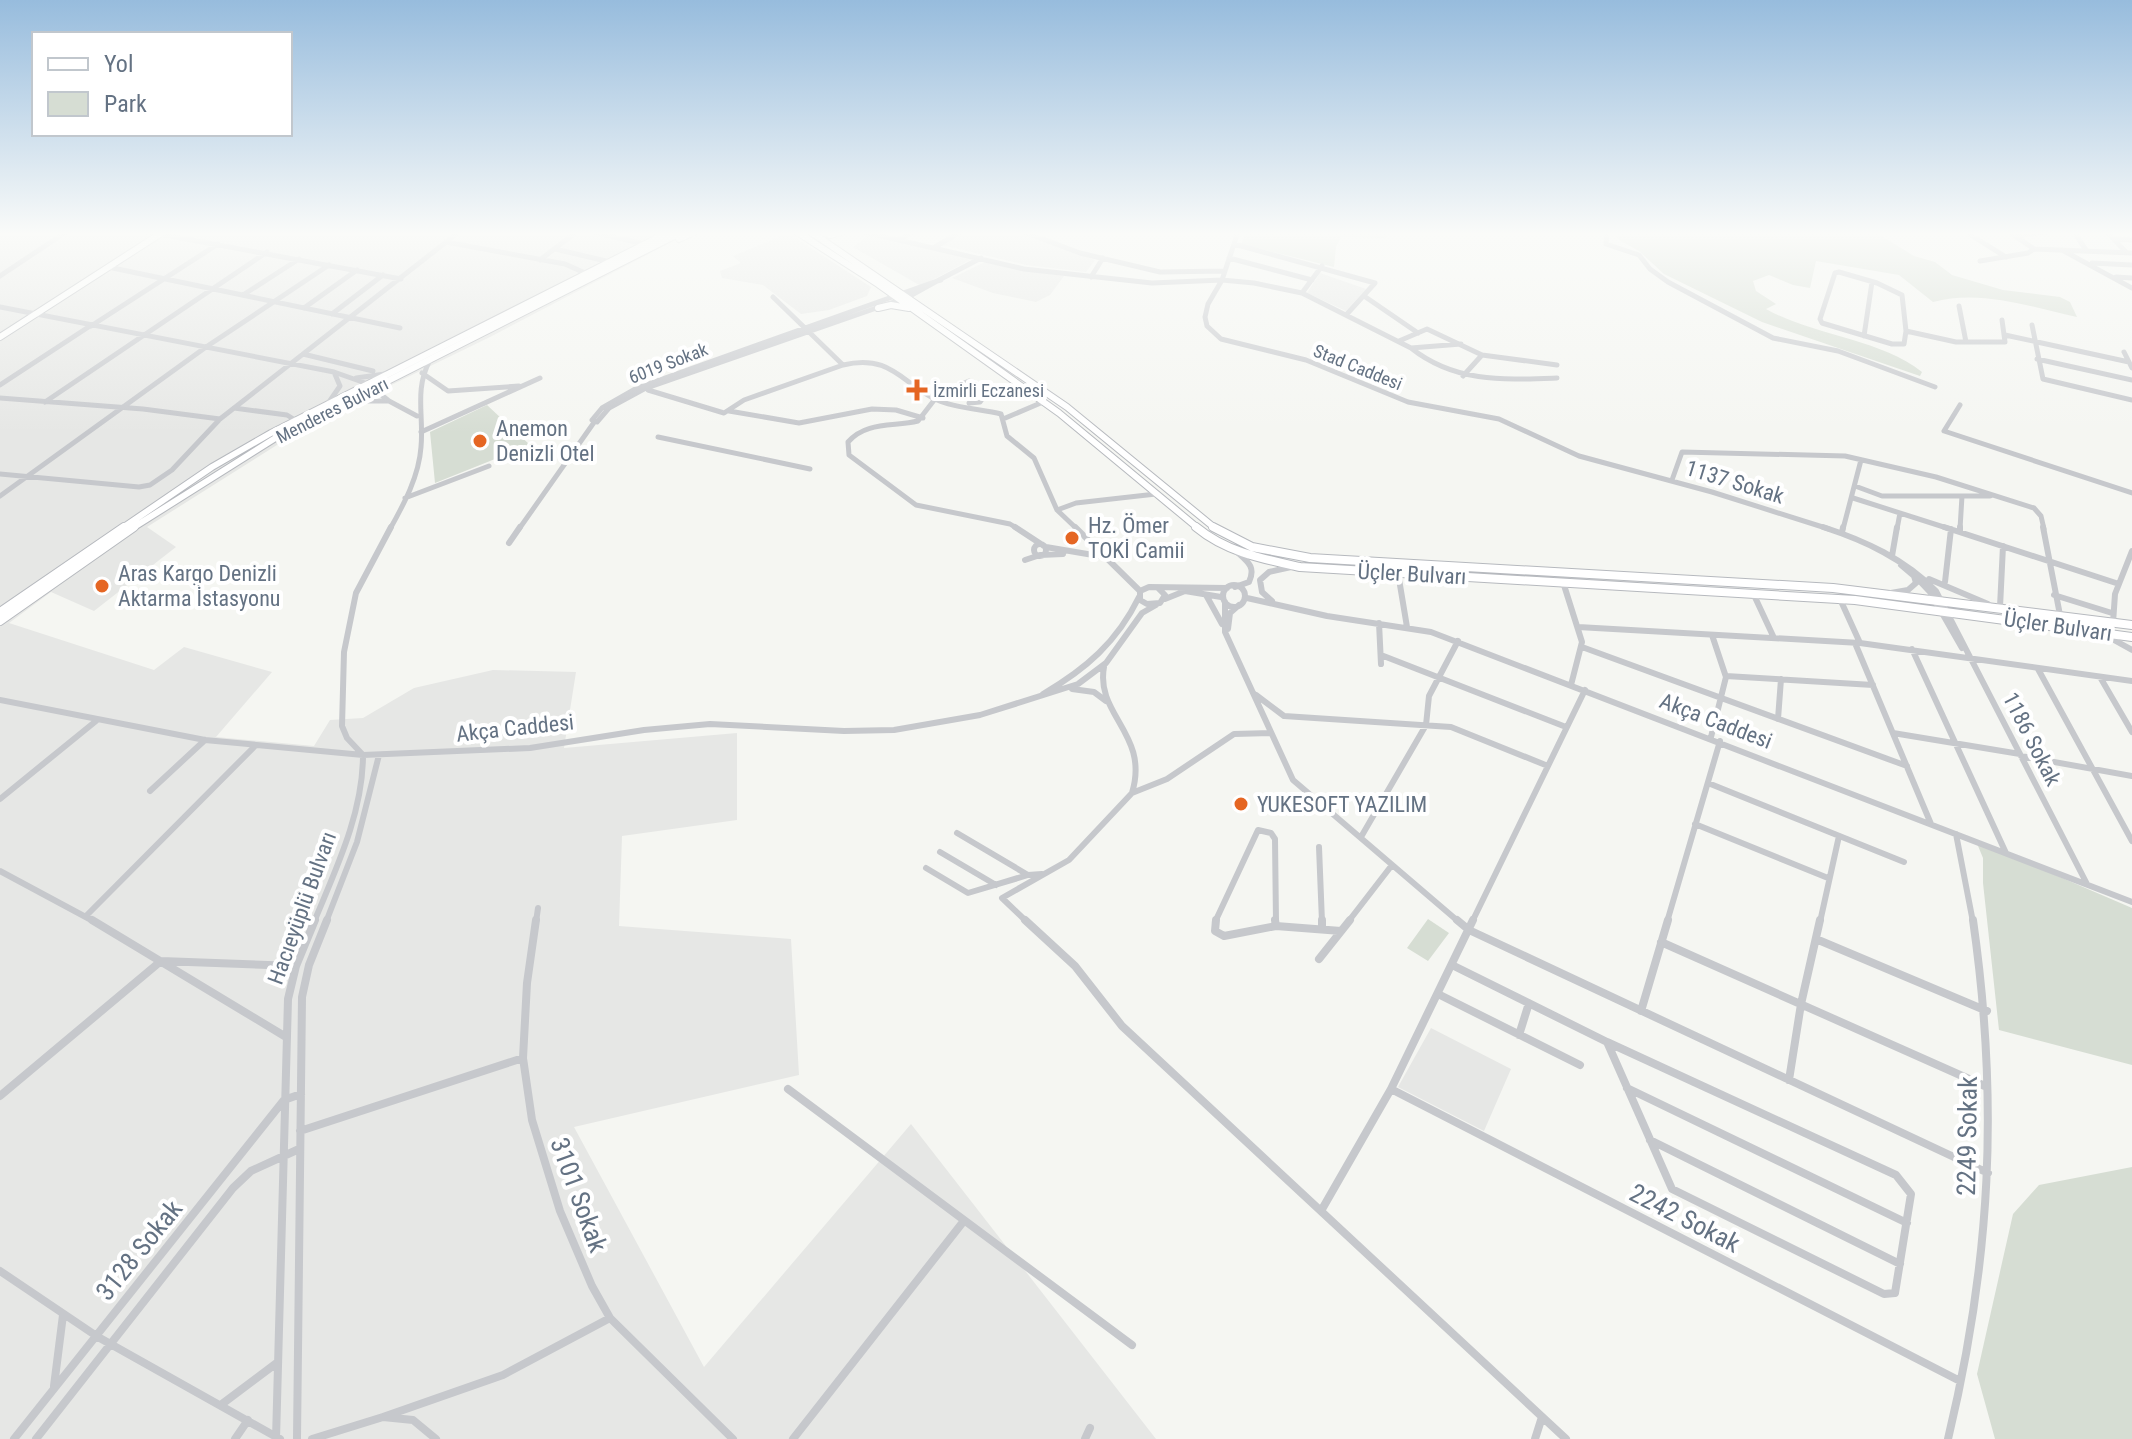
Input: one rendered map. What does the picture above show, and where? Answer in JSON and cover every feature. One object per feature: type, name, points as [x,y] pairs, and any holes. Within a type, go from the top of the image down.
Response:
[{"type":"main road","points":[[33,314],[55,299]]},
{"type":"main road","points":[[0,334],[57,299]]},
{"type":"main road","name":"Menderes Bulvarı","points":[[0,616],[222,470],[349,401],[388,373],[534,299]]},
{"type":"main road","name":"Menderes Bulvarı","points":[[0,616],[212,467],[328,403],[430,360],[542,299]]},
{"type":"main road","points":[[878,306],[885,299]]},
{"type":"main road","name":"Üçler Bulvarı","points":[[905,299],[918,313],[1043,402],[1209,538],[1234,550],[1293,567],[1998,607],[2132,625]]},
{"type":"main road","name":"Üçler Bulvarı","points":[[906,299],[1067,407],[1211,526],[1238,542],[1264,551],[1296,557],[1784,584],[1883,593],[2132,637]]},
{"type":"main road","points":[[878,306],[898,306],[918,313]]},
{"type":"street","points":[[0,385],[132,299]]},
{"type":"street","points":[[45,402],[199,299]]},
{"type":"street","points":[[261,299],[400,328]]},
{"type":"street","points":[[0,496],[206,347],[278,299]]},
{"type":"street","points":[[304,308],[316,299]]},
{"type":"street","points":[[332,314],[351,299]]},
{"type":"street","points":[[0,474],[145,487],[158,481],[198,446],[220,419],[374,299]]},
{"type":"street","points":[[775,299],[810,329],[843,365]]},
{"type":"street","name":"6019 Sokak","points":[[595,421],[602,408],[637,388],[897,299]]},
{"type":"street","name":"Stad Caddesi","points":[[1211,299],[1205,317],[1207,326],[1221,339],[1306,360],[1408,402],[1473,413],[1509,423]]},
{"type":"street","points":[[1315,299],[1399,341],[1433,366],[1463,376],[1557,378]]},
{"type":"street","points":[[1347,314],[1361,299]]},
{"type":"street","points":[[1369,299],[1418,333]]},
{"type":"street","points":[[1700,299],[1773,338],[1838,351],[1935,387]]},
{"type":"street","points":[[1826,299],[1820,319],[1822,323],[1892,344],[1904,344],[1906,331],[1902,299]]},
{"type":"street","points":[[1864,336],[1869,299]]},
{"type":"street","points":[[1959,306],[1966,342]]},
{"type":"street","points":[[0,307],[334,372],[371,386],[389,401],[417,416]]},
{"type":"street","points":[[1906,331],[1966,342],[2005,342],[2002,320]]},
{"type":"street","points":[[2032,325],[2043,379],[2132,400]]},
{"type":"street","name":"6019 Sokak","points":[[595,421],[609,408],[644,389],[810,329]]},
{"type":"street","points":[[1399,341],[1427,329],[1482,355],[1557,365]]},
{"type":"street","points":[[2005,335],[2130,365]]},
{"type":"street","points":[[1411,348],[1461,344]]},
{"type":"street","points":[[2130,365],[2124,352],[2132,355]]},
{"type":"street","points":[[303,354],[373,371]]},
{"type":"street","points":[[1463,376],[1482,355]]},
{"type":"street","points":[[1504,359],[1509,377]]},
{"type":"street","points":[[2037,359],[2132,380]]},
{"type":"street","points":[[363,755],[347,737],[340,712],[352,606],[361,580],[383,546],[405,498],[420,457],[418,386],[430,360]]},
{"type":"street","points":[[637,388],[661,391],[721,413],[744,400],[843,365],[855,362],[894,368],[936,397],[997,412],[1003,419],[1007,436],[1034,458],[1057,510],[1125,575],[1143,603],[1159,603],[1178,592],[1199,592],[1240,605]]},
{"type":"street","points":[[328,403],[340,386],[334,372]]},
{"type":"street","points":[[352,378],[388,373]]},
{"type":"street","points":[[422,373],[448,391],[523,385]]},
{"type":"street","points":[[421,432],[540,378]]},
{"type":"street","points":[[936,397],[974,404],[982,401],[985,395],[969,381],[936,397],[923,418],[913,423],[870,428],[854,434],[848,442],[849,455],[916,505],[1010,524],[1045,546],[1074,552]]},
{"type":"street","points":[[0,398],[220,419]]},
{"type":"street","points":[[349,401],[389,401]]},
{"type":"street","points":[[1003,419],[1043,402]]},
{"type":"street","points":[[1960,405],[1944,431],[2132,493]]},
{"type":"street","points":[[234,408],[287,415],[295,420]]},
{"type":"street","points":[[729,411],[799,423],[872,409],[896,410],[923,418]]},
{"type":"street","points":[[509,543],[595,421]]},
{"type":"street","name":"1137 Sokak","points":[[1509,423],[1579,456],[1672,480],[1865,542],[1916,571],[1940,603]]},
{"type":"street","points":[[658,437],[810,469]]},
{"type":"street","points":[[1672,480],[1682,452],[1845,456],[2000,496],[2034,508],[2041,516],[2060,615]]},
{"type":"street","points":[[1842,533],[1861,460]]},
{"type":"street","points":[[405,498],[489,466]]},
{"type":"street","points":[[1855,486],[1882,496],[2000,496]]},
{"type":"street","points":[[1057,510],[1076,503],[1156,494]]},
{"type":"street","points":[[1960,532],[1962,496]]},
{"type":"street","points":[[1853,498],[2119,584]]},
{"type":"street","points":[[1892,556],[1900,513]]},
{"type":"street","points":[[1945,582],[1951,529]]},
{"type":"street","points":[[1028,535],[1033,549],[1040,555],[1094,552],[1111,561]]},
{"type":"street","points":[[1865,542],[1901,565],[1940,603]]},
{"type":"street","points":[[1045,546],[1047,551],[1025,560],[1033,549],[1045,546]]},
{"type":"street","points":[[1916,571],[1944,587],[1998,607],[2003,546]]},
{"type":"street","points":[[1225,632],[1223,600],[1230,588],[1249,582],[1253,573],[1251,565],[1234,550]]},
{"type":"street","points":[[2113,623],[2112,613],[2119,584],[2129,570],[2132,551]]},
{"type":"street","points":[[1883,593],[1906,591],[1915,586],[1915,578],[1901,565]]},
{"type":"street","points":[[1230,641],[1228,618],[1231,611],[1269,572],[1293,567]]},
{"type":"street","points":[[1398,573],[1407,627]]},
{"type":"street","points":[[1125,575],[1156,587],[1165,595],[1159,603]]},
{"type":"street","points":[[1260,580],[1264,594],[1279,604]]},
{"type":"street","points":[[1563,582],[1582,647],[1571,685]]},
{"type":"street","name":"Akça Caddesi","points":[[1033,699],[1077,676],[1099,659],[1139,594],[1156,587],[1184,585],[1230,588],[1247,596],[1327,616],[1407,627],[1458,641],[2132,902]]},
{"type":"street","points":[[1199,592],[1212,602],[1293,780],[1469,930],[1988,1173]]},
{"type":"street","points":[[1753,593],[1774,638]]},
{"type":"street","points":[[2054,595],[2112,613]]},
{"type":"street","points":[[1840,599],[1931,824]]},
{"type":"street","name":"Akça Caddesi","points":[[0,700],[205,740],[363,755],[530,748],[688,725],[894,730],[955,721],[1066,689],[1106,663],[1142,613],[1159,603]]},
{"type":"street","name":"1186 Sokak","points":[[1940,603],[2087,884]]},
{"type":"street","points":[[1379,623],[1381,664]]},
{"type":"street","points":[[1578,627],[1857,643],[2132,681]]},
{"type":"street","points":[[2094,631],[2132,650]]},
{"type":"street","points":[[1711,737],[1726,676],[1712,635]]},
{"type":"street","points":[[1361,837],[1426,725],[1427,703],[1458,641]]},
{"type":"street","points":[[1582,647],[1907,766]]},
{"type":"street","points":[[1912,649],[2006,853]]},
{"type":"street","points":[[1381,655],[1566,727]]},
{"type":"street","points":[[1106,663],[1099,678],[1134,751],[1137,778],[1132,793],[1069,860],[1002,898],[1075,966],[1122,1026],[1566,1439]]},
{"type":"street","points":[[2038,669],[2132,841]]},
{"type":"street","points":[[1726,676],[1873,685]]},
{"type":"street","points":[[2100,677],[2132,732]]},
{"type":"street","points":[[1778,719],[1781,679]]},
{"type":"street","points":[[1066,689],[1094,692],[1112,706]]},
{"type":"street","points":[[1321,1211],[1391,1089],[1585,690]]},
{"type":"street","points":[[1254,693],[1284,716],[1460,729],[1548,766]]},
{"type":"street","points":[[0,799],[96,721]]},
{"type":"street","points":[[1132,793],[1167,779],[1234,734],[1271,733]]},
{"type":"street","points":[[1893,733],[2132,776]]},
{"type":"street","points":[[150,791],[205,740]]},
{"type":"street","points":[[1641,1011],[1720,741]]},
{"type":"street","points":[[86,916],[255,746]]},
{"type":"street","name":"Hacıeyüplü Bulvarı","points":[[277,1439],[288,999],[296,966],[347,842],[363,776],[363,755]]},
{"type":"street","name":"Hacıeyüplü Bulvarı","points":[[297,1439],[303,985],[357,842],[379,755]]},
{"type":"street","points":[[1708,783],[1904,862]]},
{"type":"street","points":[[2119,817],[2132,820]]},
{"type":"street","points":[[1695,824],[1828,878]]},
{"type":"street","points":[[1276,926],[1273,895],[1275,839],[1271,833],[1258,830],[1214,927],[1216,933],[1224,936],[1276,926],[1341,931]]},
{"type":"street","points":[[957,833],[1028,875]]},
{"type":"street","name":"2249 Sokak","points":[[1948,1439],[1984,1245],[1988,1173],[1987,1011],[1968,882],[1956,834]]},
{"type":"street","points":[[1789,1080],[1801,1004],[1839,836]]},
{"type":"street","points":[[347,842],[357,842]]},
{"type":"street","points":[[1319,847],[1322,929]]},
{"type":"street","points":[[940,852],[996,885]]},
{"type":"street","points":[[1319,959],[1392,865]]},
{"type":"street","points":[[926,868],[968,893],[1028,875],[1045,874]]},
{"type":"street","points":[[0,871],[86,916],[286,1037]]},
{"type":"street","name":"3101 Sokak","points":[[538,908],[527,983],[523,1058],[532,1120],[544,1165],[575,1248],[610,1318],[733,1439]]},
{"type":"street","points":[[1816,939],[1987,1011]]},
{"type":"street","points":[[1661,942],[1987,1087]]},
{"type":"street","points":[[0,1096],[161,961],[296,966]]},
{"type":"street","points":[[1452,965],[1607,1042],[1896,1175],[1911,1194],[1896,1292],[1887,1295],[1672,1189],[1607,1042]]},
{"type":"street","points":[[1438,994],[1580,1065]]},
{"type":"street","points":[[1519,1035],[1529,1003]]},
{"type":"street","points":[[300,1131],[523,1058]]},
{"type":"street","points":[[1627,1088],[1907,1223]]},
{"type":"street","points":[[788,1089],[1132,1345]]},
{"type":"street","name":"2242 Sokak","points":[[1391,1089],[1960,1381]]},
{"type":"street","points":[[284,1100],[301,1094]]},
{"type":"street","name":"3128 Sokak","points":[[14,1439],[284,1100]]},
{"type":"street","points":[[1650,1140],[1900,1264]]},
{"type":"street","name":"3128 Sokak","points":[[36,1439],[233,1188],[251,1171],[299,1149]]},
{"type":"street","points":[[793,1439],[963,1222]]},
{"type":"street","points":[[0,1271],[98,1337],[222,1404],[277,1439]]},
{"type":"street","points":[[50,1393],[58,1373],[63,1315]]},
{"type":"street","points":[[312,1439],[383,1417],[533,1362],[610,1318]]},
{"type":"street","points":[[222,1404],[278,1362]]},
{"type":"street","points":[[383,1417],[413,1420],[436,1439]]},
{"type":"street","points":[[1535,1439],[1542,1417]]},
{"type":"street","points":[[235,1439],[248,1420]]},
{"type":"street","points":[[1085,1439],[1090,1428]]},
{"type":"shaded area","points":[[0,299],[562,299],[307,426],[147,527],[176,547],[94,611],[51,592],[9,623],[154,670],[184,647],[272,672],[216,737],[314,746],[330,720],[363,718],[414,688],[493,670],[576,672],[564,748],[737,733],[737,820],[622,836],[619,926],[791,939],[799,1075],[574,1127],[704,1367],[911,1124],[1156,1439],[0,1439]]},
{"type":"shaded area","points":[[782,299],[858,299],[829,310],[801,314]]},
{"type":"shaded area","points":[[1320,299],[1357,299],[1346,311]]},
{"type":"shaded area","points":[[1431,1028],[1511,1069],[1484,1131],[1398,1087]]},
{"type":"green space","points":[[1715,299],[1769,299],[1776,304],[1766,309],[1886,352],[1922,372],[1920,376],[1762,322]]},
{"type":"green space","points":[[1994,299],[2064,299],[2070,302],[2077,317]]},
{"type":"green space","points":[[487,405],[530,445],[435,483],[430,432]]},
{"type":"green space","points":[[1976,841],[2132,908],[2132,1065],[1999,1030],[1983,858]]},
{"type":"green space","points":[[1428,919],[1449,933],[1428,961],[1407,948]]},
{"type":"green space","points":[[2132,1167],[2132,1439],[1995,1439],[1977,1374],[2013,1214],[2039,1185]]},
{"type":"place","name":"İzmirli Eczanesi","points":[[917,390]]},
{"type":"place","name":"Anemon Denizli Otel","points":[[480,441]]},
{"type":"place","name":"Hz. Ömer TOKİ Camii","points":[[1072,538]]},
{"type":"place","name":"Aras Kargo Denizli Aktarma İstasyonu","points":[[102,586]]},
{"type":"place","name":"YUKESOFT YAZILIM","points":[[1241,804]]}]
